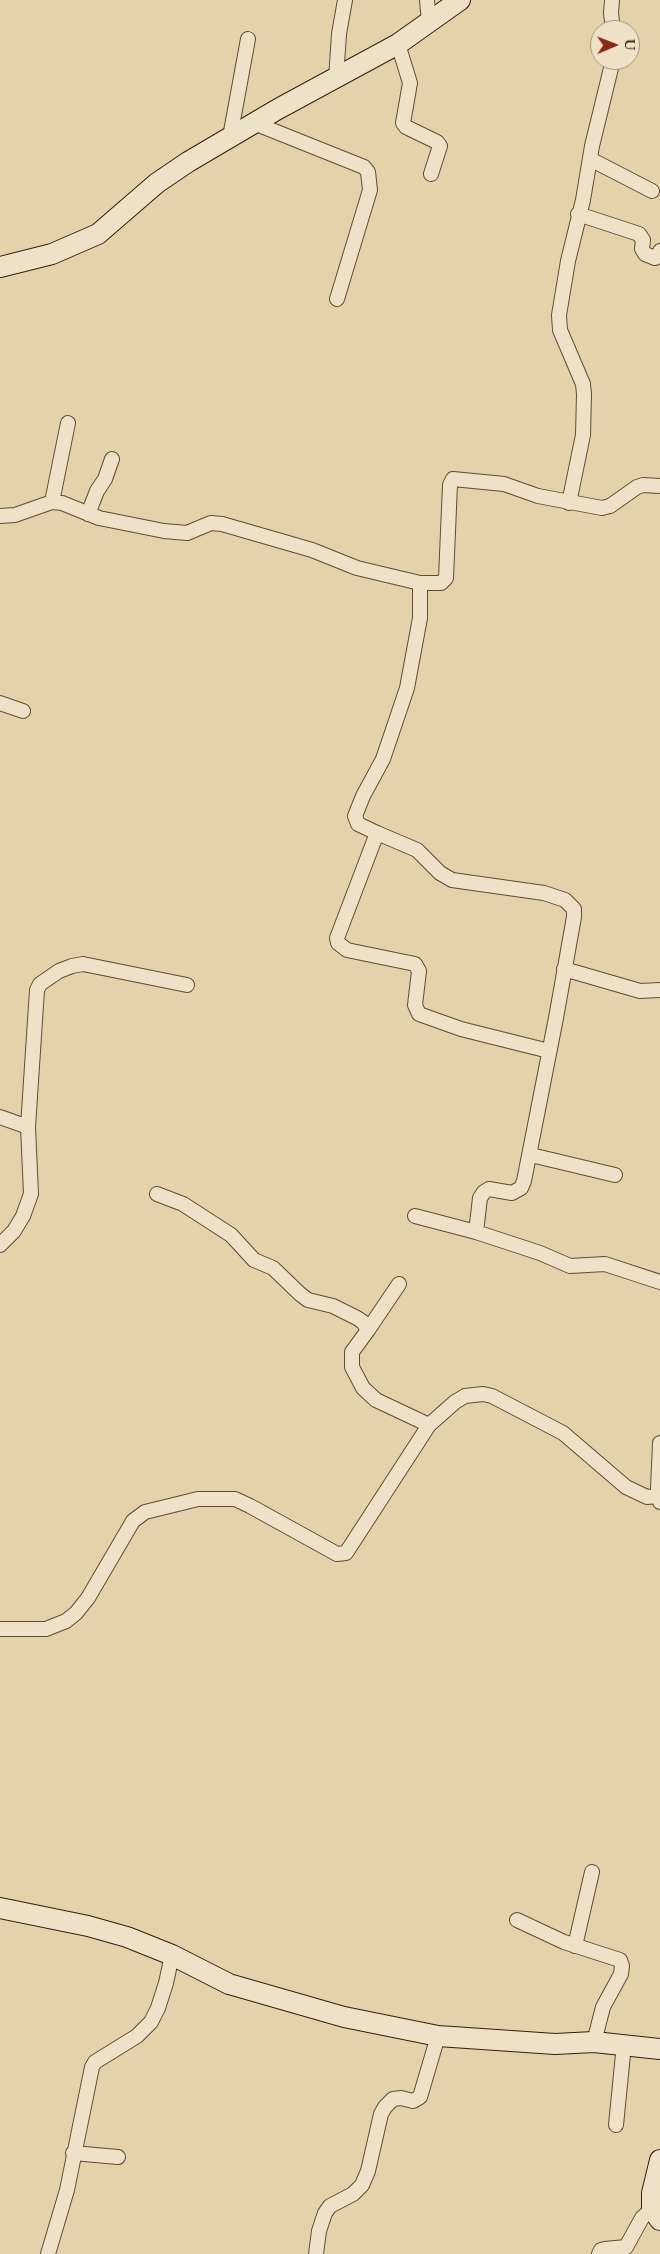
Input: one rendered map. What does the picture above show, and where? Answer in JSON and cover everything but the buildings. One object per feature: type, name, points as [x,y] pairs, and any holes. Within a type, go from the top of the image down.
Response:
[{"type":"street","points":[[336,79],[339,34],[345,0]]},
{"type":"street","points":[[427,0],[430,23]]},
{"type":"street","points":[[0,267],[52,254],[98,234],[157,183],[254,122],[398,44],[460,0]]},
{"type":"street","points":[[612,0],[612,20]]},
{"type":"street","points":[[230,137],[248,40]]},
{"type":"street","points":[[398,44],[410,83],[403,123],[406,127],[437,142],[440,146],[431,174]]},
{"type":"street","points":[[569,503],[583,435],[584,394],[583,384],[560,330],[559,315],[568,261],[611,70]]},
{"type":"street","points":[[254,122],[364,167],[368,172],[370,190],[336,299]]},
{"type":"street","points":[[590,159],[652,190]]},
{"type":"street","points":[[578,214],[639,234],[643,240],[642,249],[644,254],[655,258],[658,257],[660,252]]},
{"type":"street","points":[[52,502],[68,423]]},
{"type":"street","points":[[88,514],[96,491],[105,479],[112,460]]},
{"type":"street","points":[[0,516],[15,515],[52,502],[62,503],[99,518],[179,533],[187,533],[211,523],[222,524],[312,550],[357,568],[420,583],[441,583],[446,578],[450,485],[453,480],[504,484],[538,496],[602,508],[610,506],[637,487],[643,485],[660,486]]},
{"type":"street","points":[[420,583],[420,618],[407,688],[383,760],[363,796],[355,816],[355,821],[377,834],[417,850],[440,873],[452,880],[544,893],[570,904],[574,909],[531,1155],[521,1188],[512,1192],[489,1189],[484,1192],[480,1198],[476,1232]]},
{"type":"street","points":[[0,703],[23,711]]},
{"type":"street","points":[[377,834],[337,938],[338,944],[346,950],[415,964],[419,971],[415,1005],[420,1014],[428,1018],[549,1051]]},
{"type":"street","points":[[0,1245],[14,1231],[23,1216],[31,1194],[28,1127],[37,990],[40,984],[59,971],[83,964],[186,985]]},
{"type":"street","points":[[564,969],[640,991],[660,990]]},
{"type":"street","points":[[0,1117],[28,1127]]},
{"type":"street","points":[[531,1155],[615,1175]]},
{"type":"street","points":[[157,1194],[183,1204],[231,1235],[249,1255],[273,1268],[308,1300],[333,1306],[357,1318],[368,1330]]},
{"type":"street","points":[[415,1216],[476,1232],[540,1253],[570,1266],[605,1264],[660,1282]]},
{"type":"street","points":[[398,1284],[350,1358],[352,1367],[364,1388],[376,1400],[428,1425]]},
{"type":"street","points":[[0,1629],[46,1628],[66,1621],[76,1613],[88,1598],[133,1521],[145,1512],[160,1507],[198,1499],[235,1500],[250,1506],[338,1554],[346,1553],[428,1425],[455,1402],[474,1394],[483,1394],[542,1420],[563,1433],[626,1487],[638,1494],[659,1499],[660,1443]]},
{"type":"street","points":[[576,1946],[592,1872]]},
{"type":"street","points":[[0,1908],[88,1926],[126,1937],[172,1955],[229,1984],[258,1994],[344,2017],[438,2036],[555,2044],[594,2042],[624,2044],[660,2050]]},
{"type":"street","points":[[517,1920],[576,1946],[620,1960],[622,1966],[621,1974],[602,2007],[594,2042]]},
{"type":"street","points":[[48,2254],[67,2190],[92,2067],[95,2062],[137,2036],[151,2022],[163,1992],[172,1955]]},
{"type":"street","points":[[316,2254],[319,2231],[325,2213],[330,2206],[353,2194],[362,2185],[368,2170],[381,2114],[385,2107],[393,2099],[400,2098],[413,2101],[420,2097],[438,2036]]},
{"type":"street","points":[[616,2125],[624,2044]]},
{"type":"street","points":[[73,2153],[118,2157]]},
{"type":"street","points":[[599,2254],[601,2250],[626,2247],[642,2218],[656,2215],[652,2193],[660,2160]]}]
